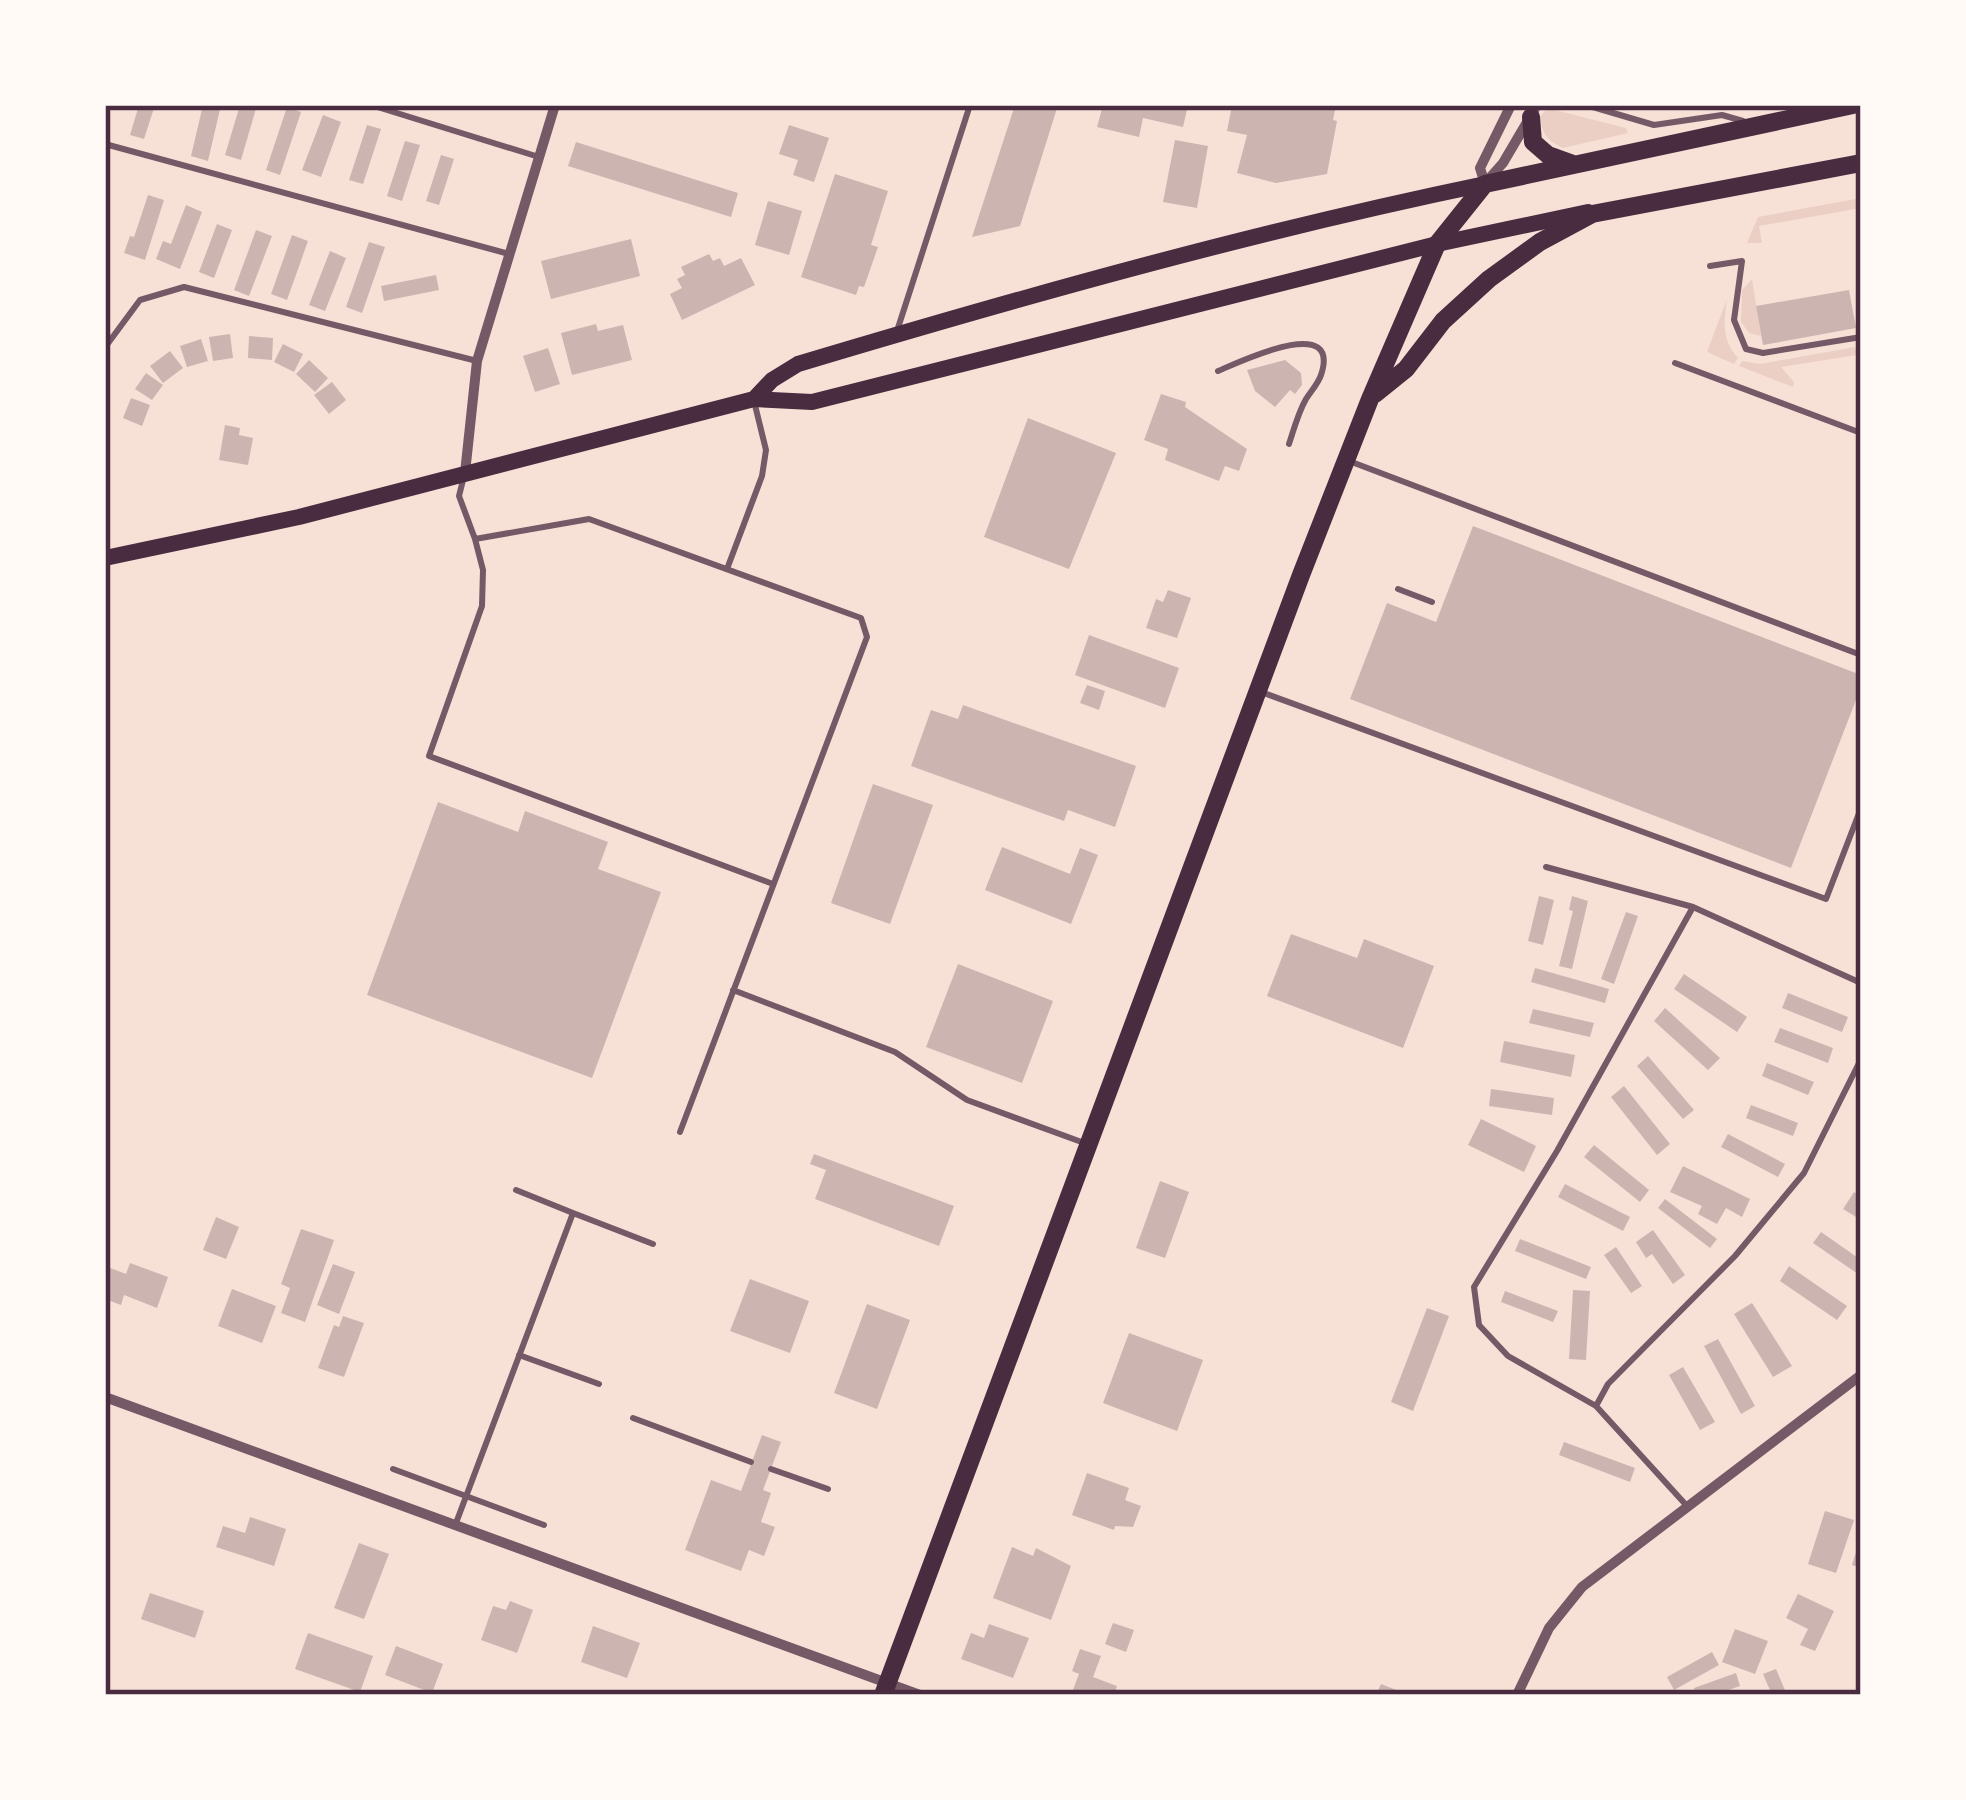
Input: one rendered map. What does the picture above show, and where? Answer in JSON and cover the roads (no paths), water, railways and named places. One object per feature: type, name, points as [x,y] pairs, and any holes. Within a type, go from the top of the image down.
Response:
[{"type":"highway","points":[[885,1689],[1346,460],[1437,244],[1485,184],[1853,105]]},
{"type":"highway","points":[[1534,111],[1533,142],[1547,154],[1578,166]]},
{"type":"highway","points":[[1370,399],[1406,369],[1443,321],[1489,279],[1569,225],[1618,206],[1861,163]]},
{"type":"main road","points":[[754,399],[772,380],[798,364],[896,334],[1349,212],[1485,184]]},
{"type":"main road","points":[[105,557],[299,517],[754,399],[812,401],[1437,244],[1618,206]]},
{"type":"street","points":[[465,473],[477,361],[554,105]]},
{"type":"street","points":[[1485,184],[1480,169],[1510,105]]},
{"type":"street","points":[[1485,184],[1534,111]]},
{"type":"street","points":[[1517,1695],[1549,1628],[1582,1587],[1861,1375]]},
{"type":"street","points":[[105,1397],[885,1689],[920,1695]]},
{"type":"lane","points":[[371,105],[539,157]]},
{"type":"lane","points":[[896,334],[970,105]]},
{"type":"lane","points":[[1586,105],[1654,125],[1722,115],[1758,124]]},
{"type":"lane","points":[[105,145],[509,254]]},
{"type":"lane","points":[[1710,266],[1742,261],[1734,320],[1746,349],[1762,352],[1861,337]]},
{"type":"lane","points":[[106,346],[140,300],[184,287],[477,361]]},
{"type":"lane","points":[[1218,371],[1290,343],[1306,344],[1320,352],[1324,362],[1320,380],[1303,403],[1288,444]]},
{"type":"lane","points":[[1675,363],[1861,433]]},
{"type":"lane","points":[[728,569],[766,450],[754,399]]},
{"type":"lane","points":[[1346,460],[1861,655]]},
{"type":"lane","points":[[465,473],[459,496],[483,570],[482,606],[429,756],[773,884]]},
{"type":"lane","points":[[476,539],[589,519],[861,618],[867,637],[680,1132]]},
{"type":"lane","points":[[1398,589],[1432,602]]},
{"type":"lane","points":[[1258,691],[1826,899],[1861,808]]},
{"type":"lane","points":[[1546,867],[1693,907],[1861,983]]},
{"type":"lane","points":[[1688,1506],[1595,1406],[1508,1355],[1480,1325],[1474,1287],[1693,907]]},
{"type":"lane","points":[[733,990],[895,1052],[967,1100],[1090,1145]]},
{"type":"lane","points":[[1595,1406],[1608,1384],[1735,1256],[1804,1173],[1861,1059]]},
{"type":"lane","points":[[516,1190],[653,1244]]},
{"type":"lane","points":[[454,1526],[573,1213]]},
{"type":"lane","points":[[519,1355],[599,1384]]},
{"type":"lane","points":[[633,1418],[752,1462]]},
{"type":"lane","points":[[393,1469],[544,1525]]},
{"type":"lane","points":[[771,1469],[828,1489]]}]
